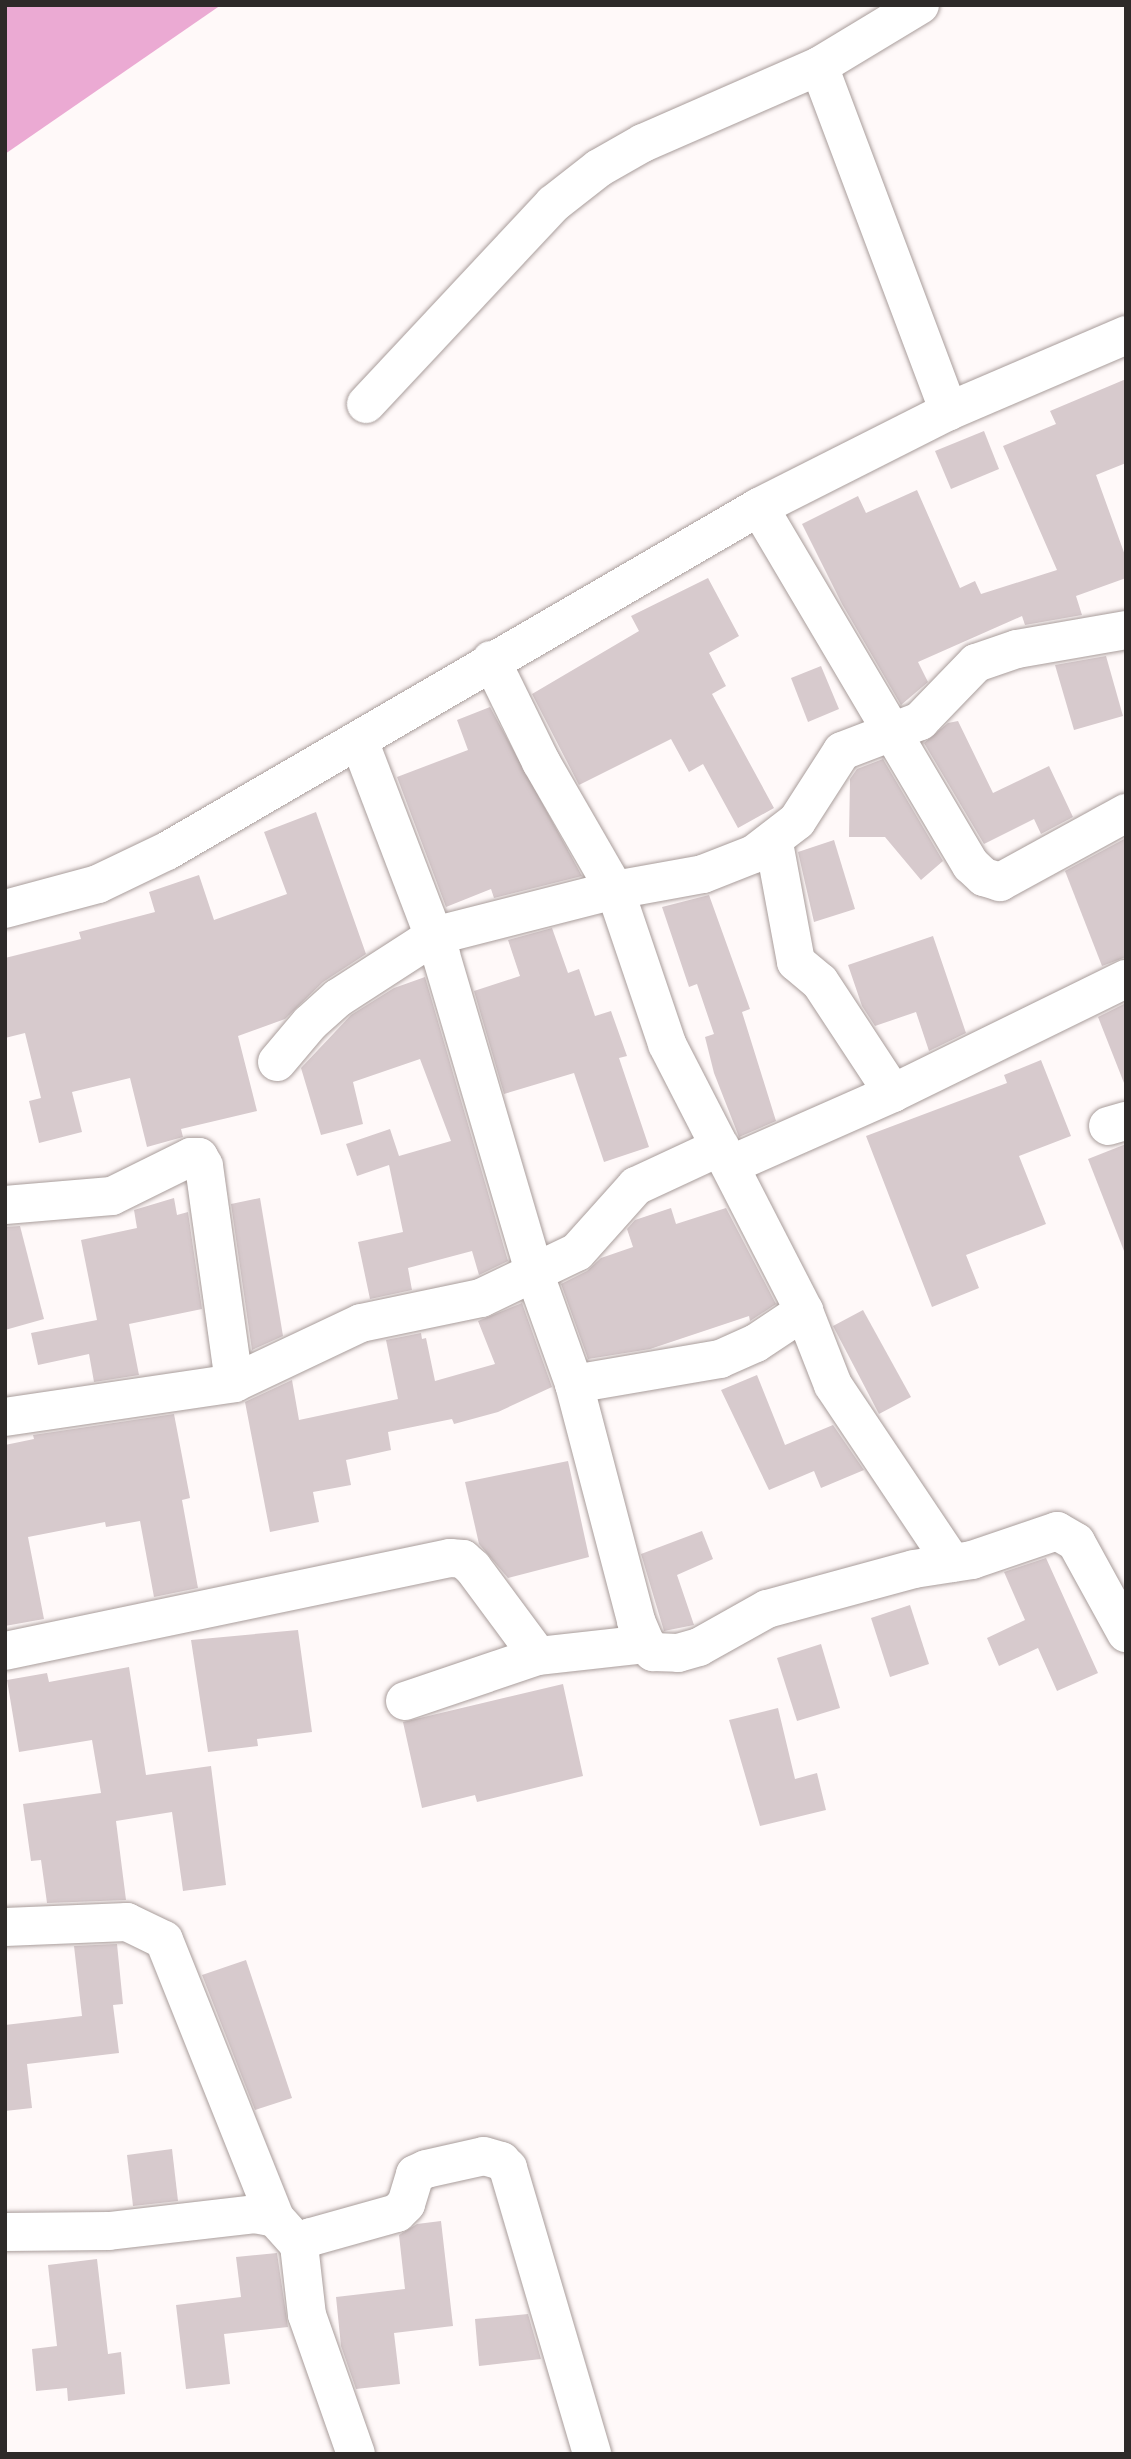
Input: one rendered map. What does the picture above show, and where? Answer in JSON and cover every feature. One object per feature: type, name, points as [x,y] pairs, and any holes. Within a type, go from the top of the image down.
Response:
[{"type":"street","points":[[366,404],[553,204],[599,168],[643,143],[819,66],[920,5]]},
{"type":"street","points":[[819,66],[949,411]]},
{"type":"street","points":[[5,909],[98,884],[167,851],[360,743],[491,660],[759,507],[949,411],[1126,335]]},
{"type":"street","points":[[759,507],[894,730],[971,865],[984,877],[1000,882],[1126,813]]},
{"type":"street","points":[[277,1062],[310,1023],[338,998],[434,936],[615,890],[703,874],[774,843],[797,821],[842,751],[920,721],[976,663],[1017,649],[1126,630]]},
{"type":"street","points":[[491,660],[541,762],[615,890],[667,1044],[804,1311],[833,1385],[952,1563]]},
{"type":"street","points":[[360,743],[434,936],[534,1272],[574,1384],[636,1621],[646,1644],[653,1652],[678,1653],[699,1647],[767,1609],[952,1563],[1057,1531],[1076,1542],[1126,1633]]},
{"type":"street","points":[[774,843],[796,962],[820,982],[892,1093]]},
{"type":"street","points":[[5,1417],[234,1384],[361,1323],[481,1297],[592,1241],[620,1198],[636,1186],[725,1156],[892,1093],[1126,979]]},
{"type":"street","points":[[5,1205],[112,1196],[191,1157],[199,1157],[204,1166],[234,1384]]},
{"type":"street","points":[[574,1384],[720,1359],[756,1343],[804,1311]]},
{"type":"street","points":[[5,1651],[450,1558],[463,1559],[473,1568],[538,1656]]},
{"type":"street","points":[[405,1701],[538,1656],[646,1644]]},
{"type":"street","points":[[5,1927],[127,1922],[164,1940],[287,2231],[307,2315],[356,2454]]},
{"type":"street","points":[[5,2232],[109,2231],[255,2214],[287,2231],[311,2237],[397,2213],[406,2204],[415,2174],[426,2169],[484,2156],[501,2161],[508,2168],[592,2454]]},
{"type":"shaded area","points":[[5,5],[221,5],[5,154]]},
{"type":"building","points":[[1126,379],[1126,463],[1096,475],[1126,558],[1126,578],[1076,596],[1082,615],[1025,625],[1022,616],[918,662],[928,682],[901,705],[842,604],[802,524],[858,496],[866,513],[917,490],[960,588],[975,581],[981,594],[1057,570],[1003,446],[1056,424],[1050,411]]},
{"type":"building","points":[[984,431],[999,469],[951,489],[935,451]]},
{"type":"building","points":[[708,578],[739,636],[709,653],[726,686],[712,694],[774,808],[738,828],[703,764],[689,772],[671,739],[579,785],[532,694],[639,631],[631,616]]},
{"type":"building","points":[[1106,656],[1123,716],[1074,730],[1055,665]]},
{"type":"building","points":[[821,666],[839,709],[808,722],[791,678]]},
{"type":"building","points":[[490,707],[582,876],[494,898],[491,889],[446,907],[397,777],[468,750],[457,720]]},
{"type":"building","points":[[958,721],[993,793],[1049,766],[1073,817],[1041,834],[1034,819],[984,844],[924,743],[948,723]]},
{"type":"building","points":[[883,759],[943,861],[921,880],[885,837],[849,837],[850,779],[857,769]]},
{"type":"building","points":[[316,812],[366,954],[323,982],[285,1019],[238,1036],[257,1111],[181,1129],[183,1137],[147,1147],[130,1078],[72,1092],[82,1132],[39,1143],[29,1101],[41,1098],[25,1033],[5,1038],[5,958],[81,939],[79,932],[155,912],[149,892],[199,875],[214,920],[287,894],[264,832]]},
{"type":"building","points":[[1126,838],[1126,957],[1102,966],[1065,871]]},
{"type":"building","points":[[834,840],[855,909],[814,922],[798,852]]},
{"type":"building","points":[[709,895],[750,1009],[742,1012],[776,1121],[739,1137],[714,1073],[705,1037],[714,1034],[697,984],[689,987],[662,907]]},
{"type":"building","points":[[552,928],[568,973],[579,969],[595,1016],[611,1011],[627,1056],[619,1058],[649,1147],[604,1162],[574,1073],[504,1094],[474,991],[520,976],[508,940]]},
{"type":"building","points":[[933,936],[966,1033],[929,1051],[916,1012],[875,1026],[862,1006],[848,965]]},
{"type":"building","points":[[425,977],[508,1261],[479,1275],[472,1251],[408,1268],[412,1290],[370,1299],[358,1242],[403,1232],[389,1165],[357,1176],[346,1144],[390,1129],[399,1156],[451,1141],[420,1059],[353,1082],[363,1124],[321,1135],[301,1068],[351,1015],[394,988]]},
{"type":"building","points":[[1126,1003],[1126,1082],[1124,1083],[1098,1017]]},
{"type":"building","points":[[1041,1060],[1071,1136],[1019,1156],[1046,1224],[966,1255],[979,1288],[932,1307],[866,1136],[1007,1083],[1004,1075]]},
{"type":"building","points":[[1126,1144],[1126,1250],[1124,1251],[1088,1159]]},
{"type":"building","points":[[174,1198],[177,1215],[188,1212],[202,1309],[129,1324],[139,1375],[94,1382],[89,1354],[38,1365],[31,1333],[97,1320],[81,1240],[137,1228],[134,1210]]},
{"type":"building","points":[[260,1198],[283,1336],[252,1350],[231,1204]]},
{"type":"building","points":[[671,1208],[676,1224],[726,1208],[776,1304],[750,1321],[749,1316],[650,1349],[588,1359],[561,1284],[587,1271],[601,1258],[633,1247],[627,1229],[635,1220]]},
{"type":"building","points":[[20,1226],[44,1319],[5,1330],[5,1227]]},
{"type":"building","points":[[522,1303],[552,1387],[498,1412],[454,1424],[452,1419],[388,1432],[391,1450],[346,1460],[351,1485],[313,1492],[319,1522],[270,1532],[245,1402],[292,1380],[299,1420],[398,1399],[386,1340],[421,1333],[422,1339],[426,1338],[435,1381],[495,1364],[478,1321]]},
{"type":"building","points":[[863,1310],[911,1397],[879,1414],[833,1326]]},
{"type":"building","points":[[757,1375],[785,1445],[833,1425],[864,1470],[821,1488],[814,1471],[769,1490],[721,1390]]},
{"type":"building","points":[[174,1414],[190,1498],[182,1500],[198,1588],[154,1597],[140,1521],[106,1527],[105,1522],[28,1537],[44,1619],[5,1626],[5,1445],[34,1439],[33,1435]]},
{"type":"building","points":[[568,1461],[589,1557],[508,1578],[479,1544],[465,1482]]},
{"type":"building","points":[[702,1531],[713,1559],[677,1575],[694,1625],[664,1631],[641,1554]]},
{"type":"building","points":[[1046,1558],[1098,1673],[1057,1691],[1038,1648],[999,1666],[987,1638],[1025,1620],[1004,1572]]},
{"type":"building","points":[[910,1605],[929,1664],[890,1677],[871,1618]]},
{"type":"building","points":[[298,1630],[312,1732],[257,1739],[258,1746],[208,1752],[191,1640]]},
{"type":"building","points":[[821,1644],[840,1708],[797,1721],[777,1658]]},
{"type":"building","points":[[129,1667],[146,1775],[211,1766],[226,1885],[183,1891],[172,1812],[116,1821],[126,1900],[47,1903],[41,1860],[31,1861],[23,1804],[101,1793],[92,1740],[19,1752],[7,1680],[47,1673],[49,1682]]},
{"type":"building","points":[[563,1684],[583,1776],[477,1802],[475,1795],[422,1808],[403,1722]]},
{"type":"building","points":[[778,1708],[795,1779],[817,1773],[826,1810],[760,1826],[729,1720]]},
{"type":"building","points":[[117,1944],[123,2004],[113,2005],[119,2053],[27,2064],[32,2108],[5,2111],[5,2025],[82,2016],[74,1946]]},
{"type":"building","points":[[246,1960],[292,2098],[255,2110],[202,1975]]},
{"type":"building","points":[[172,2149],[178,2201],[133,2206],[127,2155]]},
{"type":"building","points":[[441,2221],[453,2326],[394,2333],[400,2384],[356,2389],[341,2346],[336,2297],[405,2289],[399,2235],[417,2224]]},
{"type":"building","points":[[277,2253],[288,2327],[224,2334],[230,2384],[186,2389],[176,2305],[241,2297],[236,2257]]},
{"type":"building","points":[[97,2259],[108,2354],[121,2352],[125,2394],[68,2401],[67,2388],[36,2391],[32,2349],[57,2346],[48,2265]]},
{"type":"building","points":[[528,2314],[541,2359],[479,2366],[475,2319]]}]
